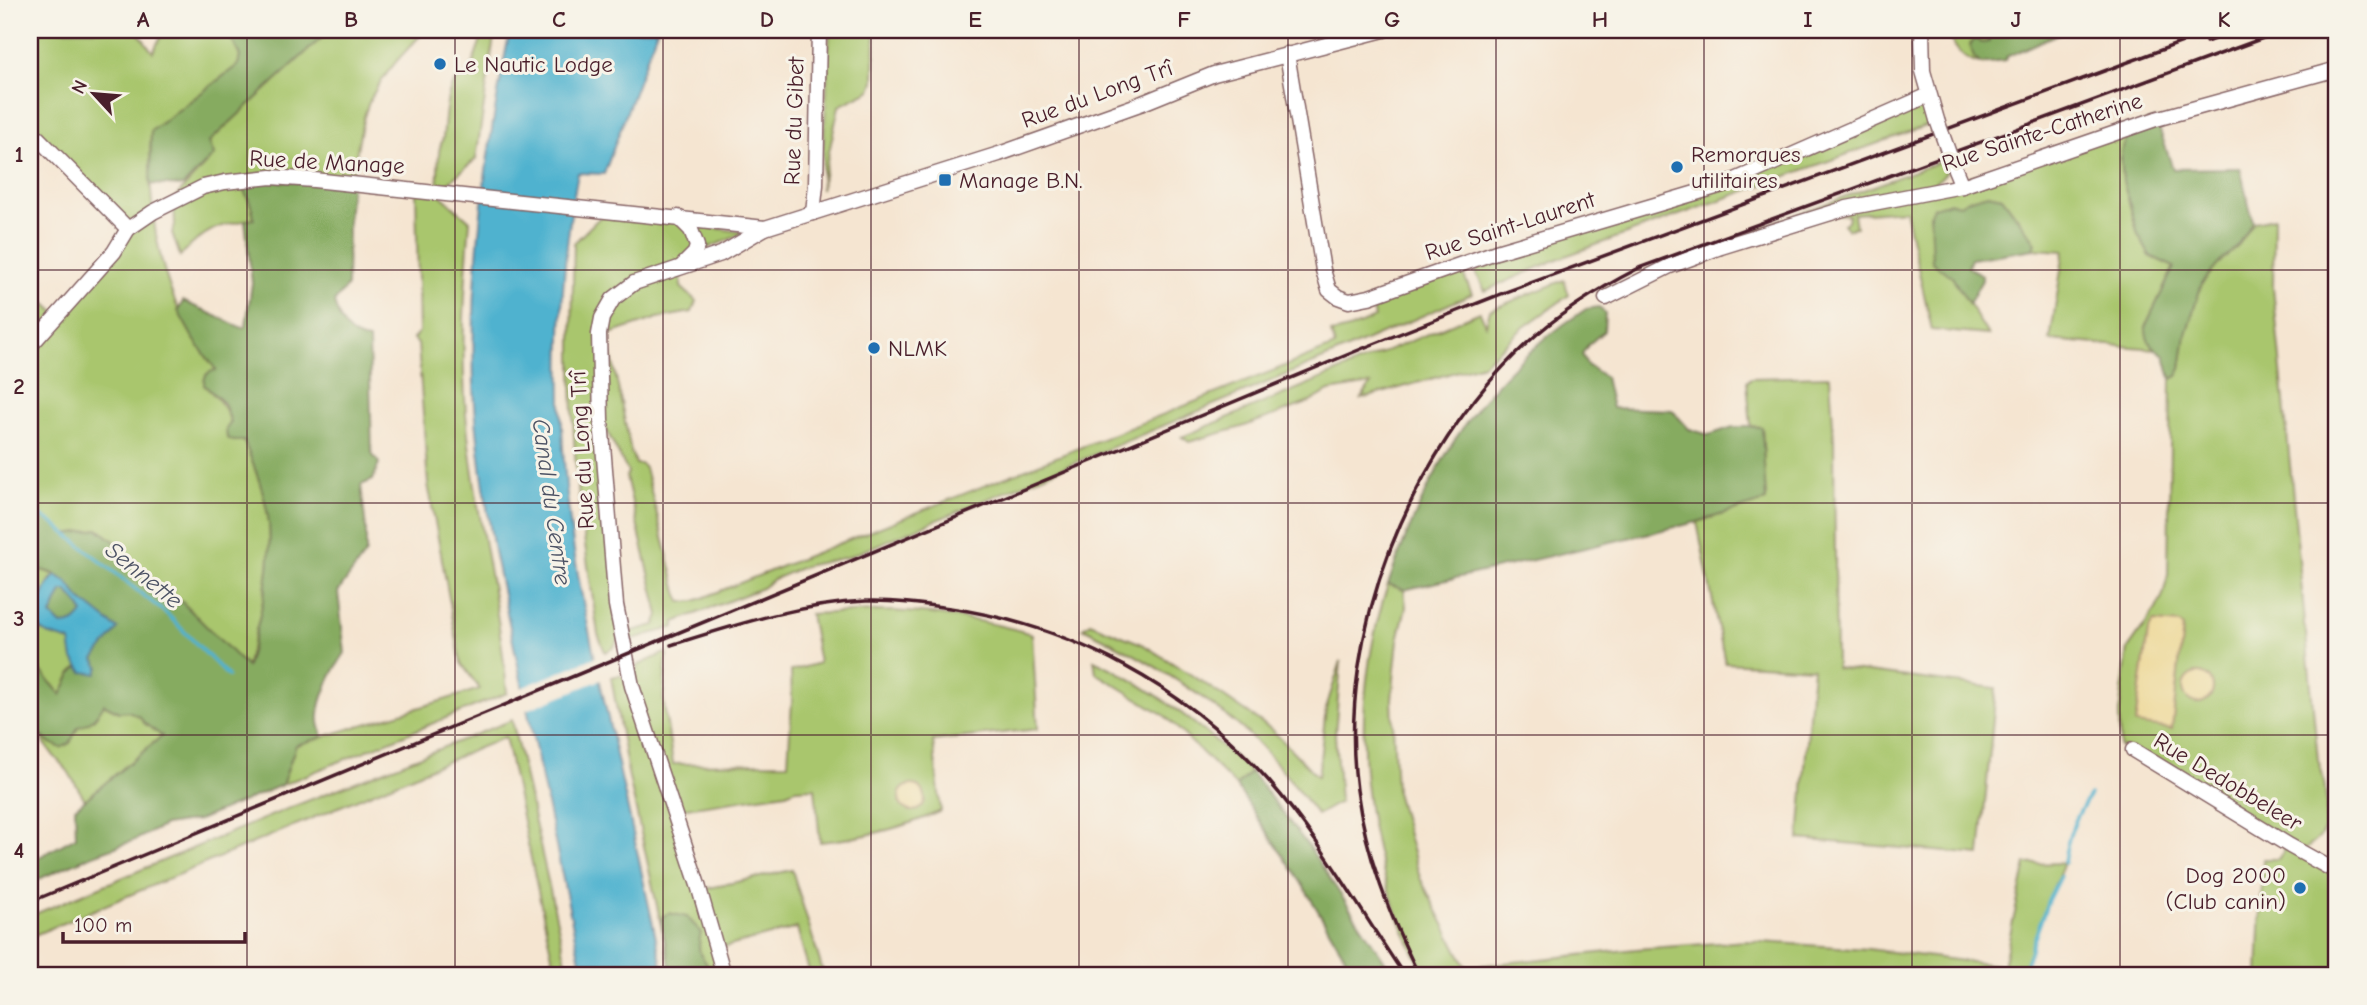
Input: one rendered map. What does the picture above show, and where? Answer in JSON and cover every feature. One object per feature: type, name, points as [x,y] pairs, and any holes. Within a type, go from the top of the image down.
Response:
[{"type":"street","name":"Rue du Gibet","points":[[819,30],[816,185],[820,210]]},
{"type":"street","name":"Rue du Long Trî","points":[[724,975],[698,885],[632,686],[616,605],[601,420],[599,334],[602,318],[613,299],[634,283],[721,254],[765,228],[992,156],[1214,74],[1384,30]]},
{"type":"street","points":[[1922,30],[1922,62],[1928,95],[1962,186]]},
{"type":"street","name":"Rue Saint-Laurent","points":[[1287,54],[1322,270],[1329,290],[1349,301],[1372,296],[1496,251],[1727,184],[1928,95]]},
{"type":"street","name":"Rue Sainte-Catherine","points":[[1606,298],[1670,266],[1720,247],[1847,208],[1962,186],[2156,119],[2337,69]]},
{"type":"street","points":[[30,130],[128,229]]},
{"type":"street","name":"Rue de Manage","points":[[30,346],[114,252],[128,229],[170,203],[203,187],[249,179],[314,180],[678,217]]},
{"type":"street","points":[[678,217],[765,228]]},
{"type":"street","points":[[678,217],[691,230],[698,246],[681,267]]},
{"type":"street","name":"Rue Dedobbeleer","points":[[2133,750],[2337,872]]},
{"type":"green space","points":[[30,30],[136,30],[153,52],[164,30],[227,30],[240,56],[238,65],[151,131],[150,163],[155,226],[170,288],[182,317],[217,370],[204,385],[225,409],[233,441],[244,441],[260,482],[268,513],[270,542],[267,578],[246,667],[182,602],[141,571],[113,540],[98,529],[67,534],[49,520],[30,511],[30,289],[58,315],[128,229],[30,130]]},
{"type":"green space","points":[[227,30],[330,30],[209,142],[214,155],[183,186],[150,184],[151,131],[238,65],[240,56]]},
{"type":"green space","points":[[330,30],[426,30],[389,71],[371,98],[361,129],[351,184],[237,181],[248,199],[254,219],[230,224],[205,234],[180,256],[172,233],[175,225],[174,201],[170,203],[214,155],[209,142]]},
{"type":"green space","points":[[484,30],[495,30],[476,159],[437,192],[439,151],[450,91],[454,83],[468,78]]},
{"type":"green space","points":[[830,30],[875,30],[874,81],[871,90],[839,106],[821,189]]},
{"type":"green space","points":[[1955,30],[1988,30],[1989,41],[1982,43],[1974,58],[1981,64],[1967,59],[1957,49],[1951,40],[1955,38]]},
{"type":"green space","points":[[1988,30],[2066,30],[2006,57],[2005,61],[1981,64],[1974,58],[1970,44],[1976,39],[1982,43],[1989,42]]},
{"type":"green space","points":[[1929,95],[1931,124],[1560,258],[1485,291],[1476,273],[1480,262],[1726,184]]},
{"type":"green space","points":[[2156,119],[2173,169],[2240,168],[2253,222],[2237,247],[2202,283],[2186,334],[2181,369],[2177,376],[2171,379],[2165,355],[2150,343],[2146,325],[2174,267],[2150,256],[2138,234],[2123,181],[2121,152],[2132,127]]},
{"type":"green space","points":[[2132,127],[2121,152],[2123,181],[2138,234],[2150,256],[2174,267],[2146,325],[2150,344],[2156,349],[2050,340],[2064,251],[2034,249],[2036,243],[2002,197],[1988,194],[1960,205],[1932,262],[1952,277],[1988,335],[1932,330],[1905,210],[1854,214],[1856,227],[1847,229],[1843,224],[1848,221],[1849,215],[1843,214],[1739,236],[1944,160],[1949,165],[1943,176],[1933,183],[1908,192],[1907,196]]},
{"type":"green space","points":[[237,180],[351,184],[347,286],[334,302],[339,316],[350,332],[369,340],[372,454],[379,463],[373,480],[361,485],[366,553],[338,592],[345,653],[323,695],[319,723],[323,737],[296,745],[282,785],[199,820],[165,825],[30,883],[30,862],[76,837],[75,808],[162,736],[140,717],[129,711],[119,712],[104,704],[94,718],[78,727],[70,743],[61,748],[48,742],[30,723],[30,658],[61,695],[71,674],[79,666],[83,672],[117,629],[85,604],[57,576],[35,570],[30,576],[30,511],[49,520],[67,534],[98,529],[113,540],[141,571],[182,602],[247,667],[267,578],[270,542],[268,513],[260,482],[244,441],[227,438],[226,429],[231,422],[224,403],[204,385],[207,374],[216,370],[178,311],[183,301],[242,328],[246,326],[252,283],[245,220],[254,219],[248,198]]},
{"type":"green space","points":[[416,190],[437,192],[470,221],[464,328],[466,408],[472,467],[507,693],[282,785],[296,745],[480,689],[461,663],[428,484],[418,344],[413,339],[419,332]]},
{"type":"green space","points":[[1988,194],[2002,197],[2036,243],[2034,249],[1971,259],[1968,267],[1982,275],[1982,280],[1969,304],[1952,277],[1932,262],[1930,213],[1933,207],[1950,202],[1960,205]]},
{"type":"green space","points":[[606,211],[741,232],[740,235],[695,253],[681,267],[681,287],[696,301],[692,312],[658,318],[610,334],[609,342],[631,452],[636,464],[645,468],[681,602],[695,601],[1335,346],[1331,333],[1375,318],[1371,301],[1461,269],[1472,294],[1338,353],[848,557],[805,566],[774,579],[762,588],[675,622],[675,627],[630,640],[622,635],[613,648],[605,652],[598,634],[576,469],[572,384],[574,243]],"holes":[[[602,422],[628,472],[626,477],[659,615],[655,625],[622,634]]]},
{"type":"green space","points":[[2274,218],[2273,286],[2318,760],[2326,800],[2323,831],[2317,840],[2301,852],[2337,872],[2337,975],[2258,975],[2263,859],[2278,859],[2283,852],[2283,842],[2133,750],[2120,747],[2119,713],[2128,649],[2156,609],[2168,575],[2171,379],[2177,376],[2181,369],[2186,334],[2202,283],[2237,247],[2254,222]]},
{"type":"green space","points":[[1564,280],[1569,295],[1524,327],[1483,364],[1361,399],[1371,384],[1329,391],[1310,402],[1242,427],[1189,442],[1182,437],[1480,312],[1486,325],[1490,310]]},
{"type":"green space","points":[[1599,307],[1605,313],[1604,331],[1582,354],[1587,365],[1605,377],[1612,408],[1672,410],[1689,429],[1709,435],[1733,427],[1762,427],[1766,501],[1697,522],[1404,590],[1388,584],[1421,501],[1462,429],[1487,396],[1515,365],[1548,336],[1586,309]]},
{"type":"green space","points":[[1830,377],[1834,441],[1836,668],[1996,688],[1980,855],[1799,839],[1813,668],[1725,663],[1697,522],[1766,501],[1762,427],[1751,426],[1747,382],[1751,378]]},
{"type":"green space","points":[[39,569],[56,575],[50,580],[35,626],[48,634],[71,641],[73,659],[79,666],[71,674],[61,695],[30,658],[30,577]]},
{"type":"green space","points":[[1388,584],[1404,590],[1406,607],[1398,640],[1392,699],[1396,792],[1420,878],[1466,967],[1636,949],[1746,941],[1868,949],[2003,966],[2026,864],[2064,863],[2022,975],[1425,975],[1403,928],[1386,881],[1373,832],[1366,783],[1366,684]]},
{"type":"green space","points":[[62,591],[67,591],[83,613],[74,622],[61,625],[51,615]]},
{"type":"green space","points":[[876,611],[955,617],[1032,634],[1038,729],[933,741],[941,811],[867,835],[820,842],[815,788],[673,810],[699,890],[792,870],[824,975],[810,975],[797,928],[717,949],[724,975],[672,975],[628,773],[611,677],[620,675],[632,685],[637,666],[667,652],[663,698],[673,764],[788,763],[791,671],[819,663],[810,614]]},
{"type":"green space","points":[[1090,623],[1142,644],[1204,683],[1271,729],[1318,777],[1326,708],[1341,661],[1335,735],[1340,802],[1317,815],[1270,756],[1238,725],[1164,672],[1083,628]]},
{"type":"green space","points":[[1094,660],[1157,696],[1196,724],[1251,772],[1236,786],[1164,715],[1096,673]]},
{"type":"green space","points":[[103,704],[119,712],[129,711],[162,736],[85,800],[68,771],[35,730],[48,742],[70,743],[78,726]]},
{"type":"green space","points":[[512,720],[569,975],[556,975],[505,737],[30,937],[30,916],[292,807]]},
{"type":"green space","points":[[1251,772],[1309,847],[1394,975],[1356,975],[1301,882],[1236,786]]},
{"type":"green space","points":[[669,913],[687,917],[701,932],[700,952],[712,975],[672,975],[661,922],[663,916]]},
{"type":"sand","points":[[2153,622],[2180,624],[2183,627],[2172,729],[2135,724],[2148,631]]},
{"type":"sand","points":[[2198,673],[2204,674],[2212,682],[2212,694],[2204,702],[2198,703],[2192,702],[2184,694],[2183,688],[2184,682],[2192,674]]},
{"type":"sand","points":[[912,785],[921,789],[925,798],[921,807],[912,811],[903,807],[899,798],[903,789]]},
{"type":"water","name":"Canal du Centre","points":[[510,30],[657,30],[604,174],[578,173],[562,305],[561,397],[566,487],[579,580],[664,975],[583,975],[494,551],[481,468],[475,407],[473,341],[481,207]]},
{"type":"water","points":[[56,575],[67,582],[80,599],[118,629],[94,659],[99,667],[97,674],[83,672],[73,659],[70,641],[48,634],[35,626],[41,599]],"holes":[[[62,591],[67,591],[83,613],[74,622],[61,625],[51,615]]]},
{"type":"pier","points":[[598,656],[603,679],[524,711],[519,689]]},
{"type":"waterway","name":"Sennette","points":[[30,511],[49,520],[168,615],[228,676]]},
{"type":"waterway","points":[[2064,863],[2072,828],[2090,795]]},
{"type":"waterway","points":[[2022,975],[2048,900],[2060,876]]},
{"type":"railway","points":[[30,902],[1366,347],[1506,292],[2215,30]]},
{"type":"railway","points":[[2206,42],[2239,30]]},
{"type":"railway","points":[[1419,975],[1381,886],[1361,815],[1354,730],[1358,670],[1371,609],[1390,549],[1416,491],[1448,437],[1484,388],[1551,322],[1594,293],[1639,268],[2285,30]]},
{"type":"railway","points":[[671,645],[792,611],[841,603],[877,601],[929,605],[996,617],[1040,629],[1083,646],[1164,689],[1201,716],[1236,747],[1268,780],[1305,826],[1404,975]]},
{"type":"place","name":"Le Nautic Lodge","points":[[440,64]]},
{"type":"place","name":"Remorques utilitaires","points":[[1677,167]]},
{"type":"place","name":"Manage B.N.","points":[[945,180]]},
{"type":"place","name":"NLMK","points":[[874,348]]},
{"type":"place","name":"Dog 2000 (Club canin)","points":[[2300,888]]}]
